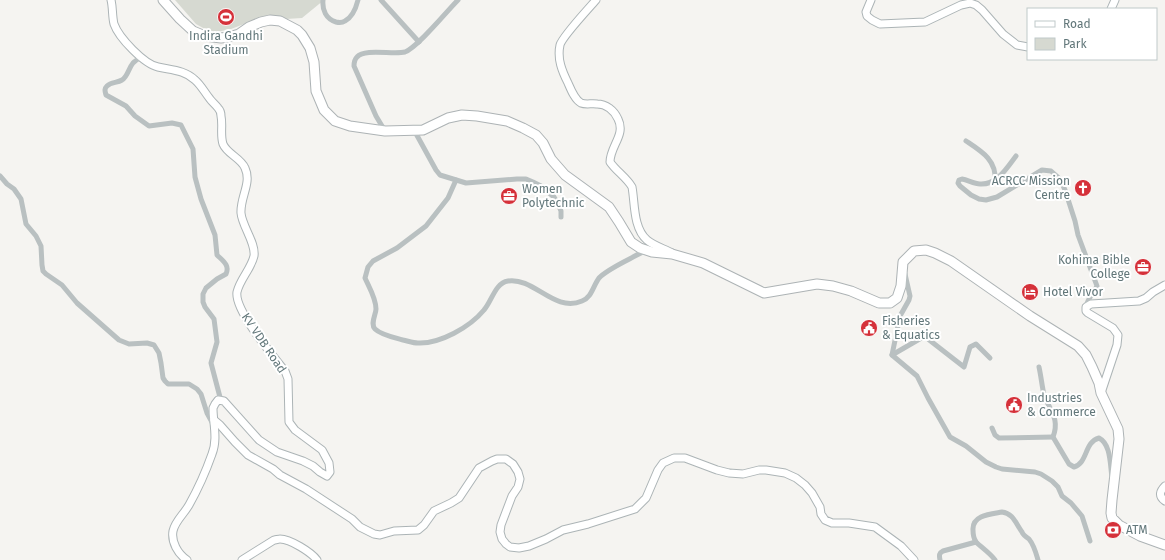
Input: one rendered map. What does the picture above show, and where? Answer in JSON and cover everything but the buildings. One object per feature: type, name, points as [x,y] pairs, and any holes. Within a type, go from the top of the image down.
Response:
[{"type":"highway","points":[[163,0],[193,31],[205,36],[221,38],[229,37],[239,34],[249,27],[261,22],[270,20],[280,21],[296,30],[302,35],[310,48],[314,62],[316,91],[324,110],[335,121],[350,126],[385,131],[423,130],[448,118],[462,115],[506,121],[529,131],[536,135],[543,143],[551,159],[565,175],[609,207],[631,242],[640,248],[652,252],[672,254],[703,263],[764,293],[817,284],[833,286],[851,291],[879,303],[890,303],[897,298],[900,286],[902,262],[914,251],[926,250],[951,261],[1030,316],[1078,346],[1086,355],[1099,383],[1101,393],[1118,429],[1119,439],[1111,513],[1112,518],[1119,525],[1140,536],[1165,545]]},
{"type":"street","name":"KV VDB Road","points":[[111,0],[114,22],[117,31],[137,54],[154,66],[175,70],[186,74],[195,80],[219,109],[222,117],[223,144],[240,160],[245,167],[248,176],[241,213],[252,243],[254,255],[237,292],[238,303],[252,328],[285,371],[288,379],[289,422],[295,430],[322,450],[330,472],[327,476],[304,461],[277,452],[259,440],[227,404],[224,401],[221,401]]},
{"type":"street","points":[[323,0],[323,7],[327,17],[334,22],[341,23],[349,19],[358,0]]},
{"type":"street","points":[[381,0],[419,42]]},
{"type":"street","points":[[385,131],[376,116],[354,66],[356,57],[360,54],[366,53],[404,52],[413,47],[458,0]]},
{"type":"street","points":[[596,0],[560,44],[559,61],[561,68],[577,100],[582,104],[604,105],[615,113],[620,124],[620,130],[619,137],[611,152],[610,162],[632,187],[640,231],[647,240],[680,257]]},
{"type":"street","points":[[871,0],[866,12],[867,16],[880,24],[925,22],[961,4],[970,3],[976,5],[982,10],[1003,34],[1018,45],[1027,47]]},
{"type":"street","points":[[141,57],[133,63],[123,80],[108,84],[105,88],[106,95],[126,106],[138,119],[149,126],[172,122],[181,125],[193,149],[195,177],[201,199],[215,235],[217,256],[224,261],[228,268],[226,274],[206,288],[203,294],[203,302],[205,307],[214,319],[217,342],[211,363],[221,401],[218,400],[214,408],[215,442],[213,452],[188,507],[176,522],[173,529],[172,536],[175,546],[185,559]]},
{"type":"street","points":[[414,130],[440,175],[466,182],[526,179],[542,186],[554,197],[561,211],[561,217]]},
{"type":"street","points":[[966,141],[988,158],[994,166],[996,173],[995,181]]},
{"type":"street","points":[[1016,156],[995,181],[980,184],[962,179],[958,183],[971,195],[979,199],[986,200],[997,197],[1042,170],[1051,171],[1060,179],[1070,202],[1078,236],[1097,286],[1087,302],[1086,311],[1113,328],[1118,335],[1117,345],[1101,393]]},
{"type":"street","points":[[0,176],[21,199],[26,224],[36,236],[41,246],[43,271],[62,285],[77,303],[118,340],[129,344],[148,343],[154,345],[159,353],[163,378],[165,381],[168,384],[189,384],[197,389],[201,394],[207,414],[215,428]]},
{"type":"street","points":[[456,180],[448,198],[426,226],[397,248],[373,261],[368,267],[365,278],[375,300],[376,309],[373,325],[375,329],[380,332],[419,343],[436,341],[468,325],[487,306],[501,284],[508,281],[524,283],[549,297],[567,303],[583,301],[590,296],[598,280],[605,272],[646,250]]},
{"type":"street","points":[[892,355],[900,316],[910,296],[902,262]]},
{"type":"street","points":[[1086,307],[1092,304],[1139,301],[1165,285]]},
{"type":"street","points":[[892,355],[923,336],[964,367],[970,347],[976,344],[990,358]]},
{"type":"street","points":[[892,355],[917,376],[950,437],[966,446],[986,462],[1002,469],[1035,472],[1052,481],[1058,487],[1062,496],[1071,503],[1082,516],[1090,541]]},
{"type":"street","points":[[1039,367],[1044,393],[1056,423],[1053,437],[1069,464],[1074,467],[1078,466],[1090,444],[1094,439],[1099,438],[1105,442],[1108,450],[1114,492]]},
{"type":"street","points":[[214,420],[248,455],[306,489],[352,519],[360,527],[374,534],[380,535],[394,531],[418,530],[424,525],[434,511],[459,498],[479,468],[497,459],[506,459],[513,464],[520,479],[518,488],[512,496],[501,525],[500,532],[502,539],[510,547],[519,548],[529,546],[563,530],[593,523],[635,509],[646,498],[658,470],[663,463],[674,458],[685,458],[729,473],[743,474],[759,470],[785,473],[796,478],[812,493],[820,507],[821,514],[826,520],[832,523],[874,527],[901,546],[914,560]]},
{"type":"street","points":[[992,428],[999,438],[1053,437]]},
{"type":"street","points":[[1165,486],[1160,492],[1160,495],[1165,501]]},
{"type":"street","points":[[995,560],[976,542],[973,531],[974,522],[984,516],[1002,512],[1006,512],[1015,520],[1023,534],[1032,544],[1038,560]]},
{"type":"street","points":[[242,560],[274,540],[280,538],[288,540],[305,550],[313,555],[317,560]]},
{"type":"street","points":[[940,560],[940,552],[976,542]]},
{"type":"green space","name":"Indira Gandhi Stadium","points":[[175,0],[324,0],[302,18],[286,19],[268,15],[231,29],[212,33],[196,24]]},
{"type":"place","name":"Indira Gandhi Stadium","points":[[226,17]]},
{"type":"place","name":"ACRCC Mission Centre","points":[[1083,188]]},
{"type":"place","name":"Women Polytechnic","points":[[509,196]]},
{"type":"place","name":"Kohima Bible College","points":[[1143,267]]},
{"type":"place","name":"Hotel Vivor","points":[[1030,292]]},
{"type":"place","name":"Fisheries & Equatics","points":[[869,328]]},
{"type":"place","name":"Industries & Commerce","points":[[1014,405]]},
{"type":"place","name":"ATM","points":[[1113,530]]}]
